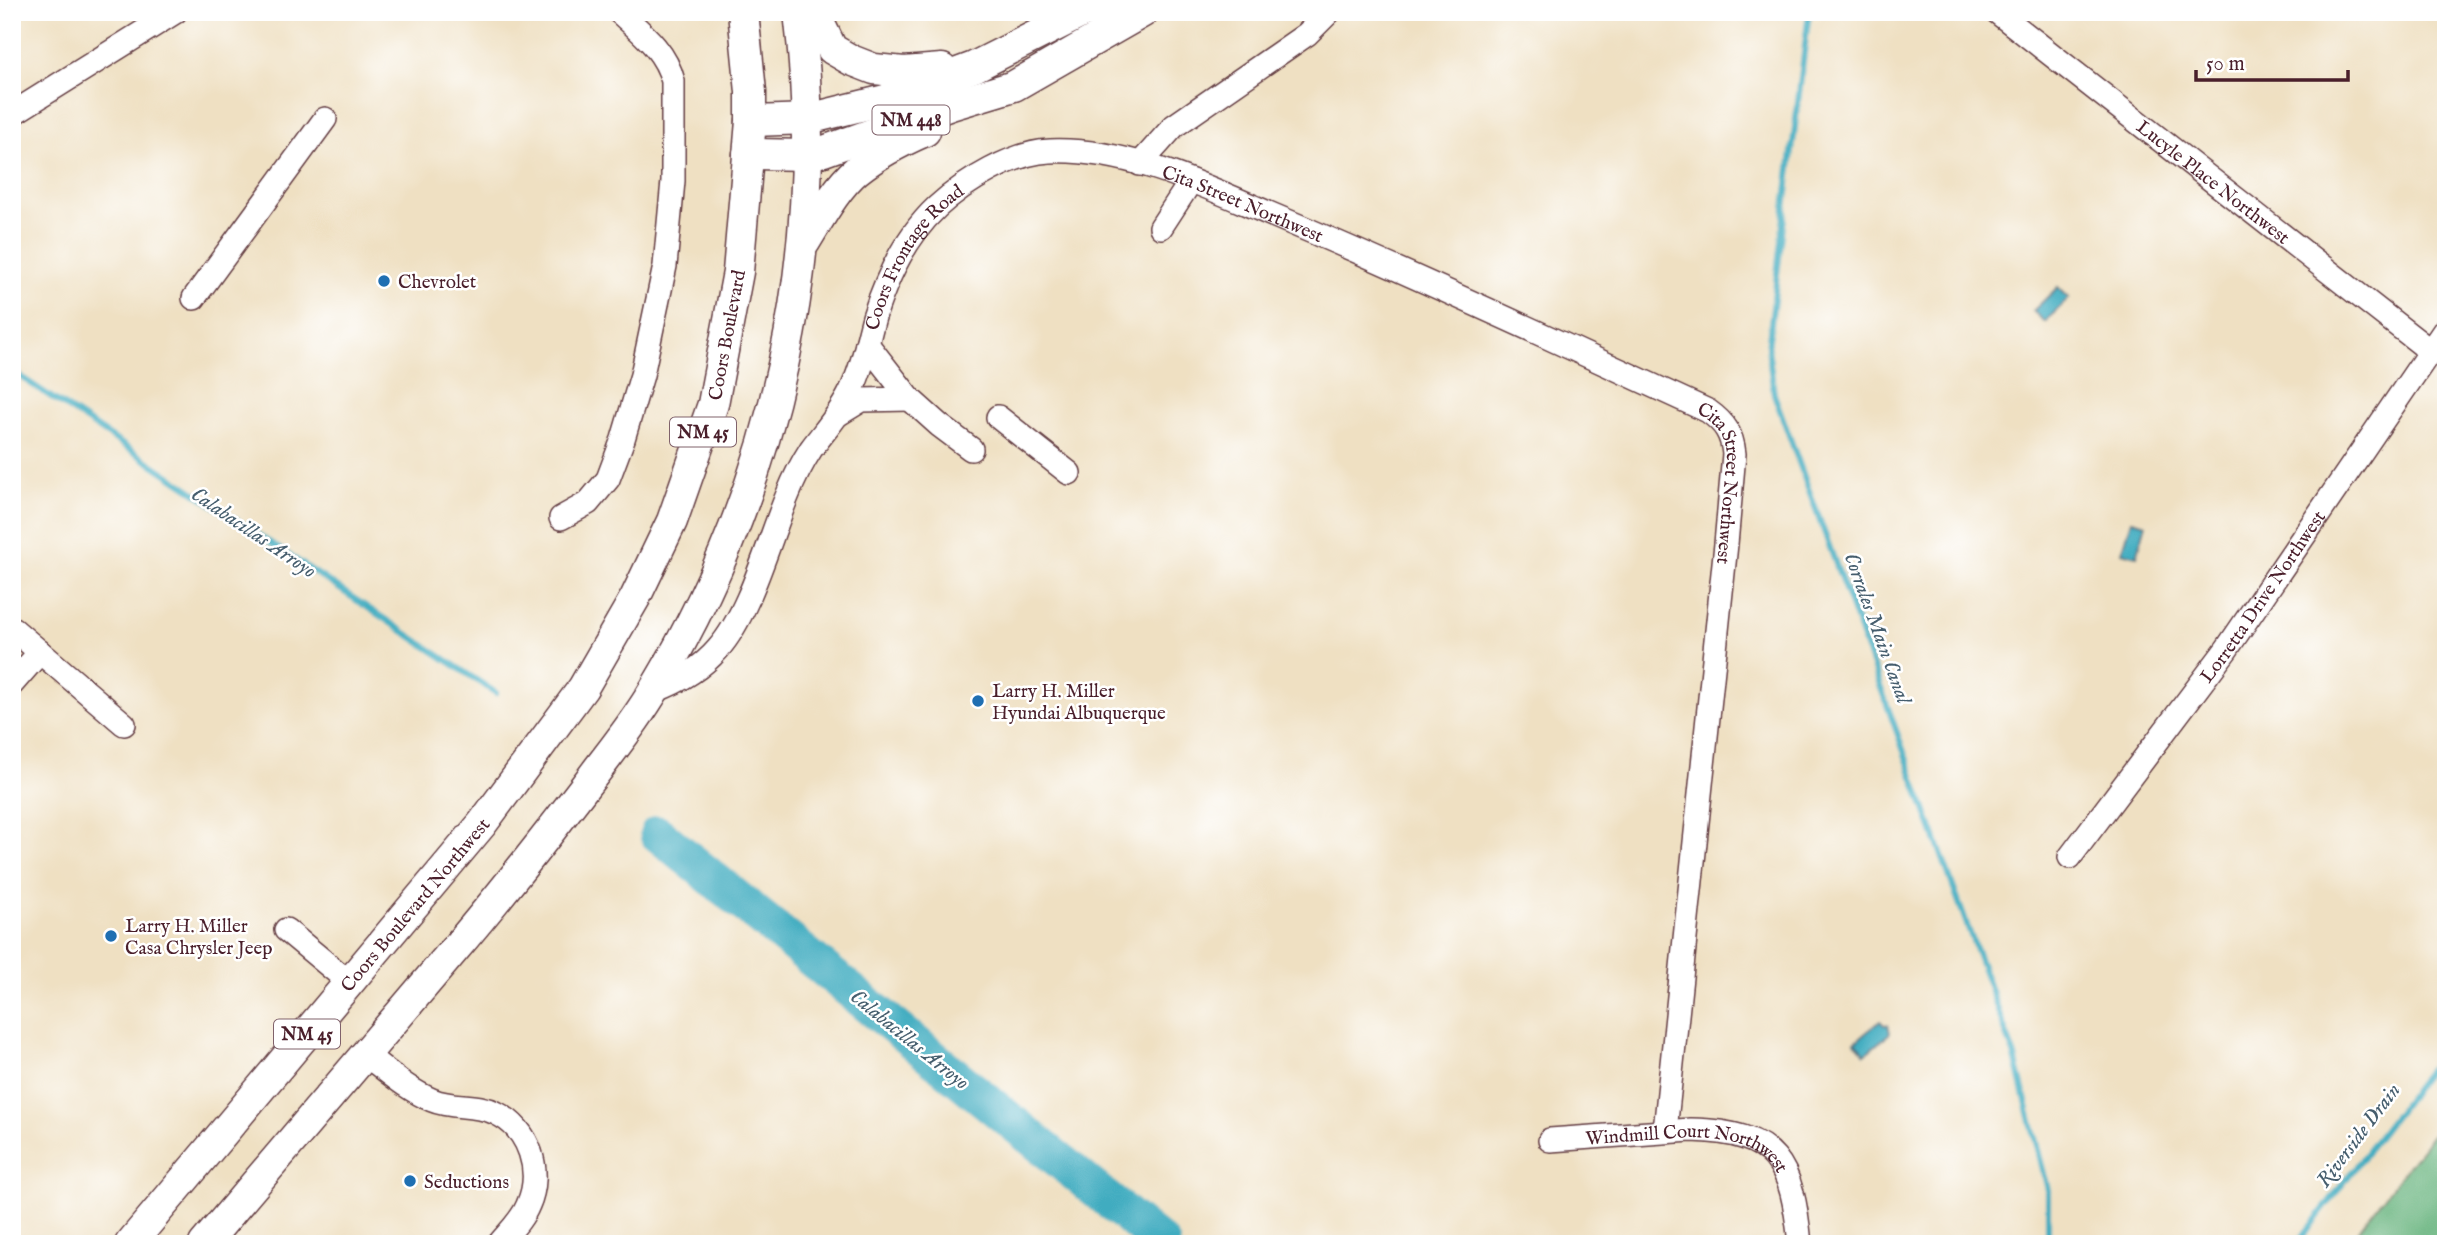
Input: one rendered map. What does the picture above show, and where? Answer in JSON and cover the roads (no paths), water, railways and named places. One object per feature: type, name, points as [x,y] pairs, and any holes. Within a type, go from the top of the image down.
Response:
[{"type":"main road","name":"NM 45","points":[[743,12],[751,92],[751,121]]},
{"type":"main road","name":"NM 45","points":[[204,1244],[525,867],[646,703],[685,635],[716,570],[762,450],[786,356],[803,246],[808,155],[806,70],[799,12]]},
{"type":"main road","points":[[814,12],[832,49],[874,69],[904,72],[974,66]]},
{"type":"main road","name":"NM 448","points":[[751,121],[808,120],[885,100],[974,66],[1083,12]]},
{"type":"main road","name":"NM 448","points":[[748,154],[808,155],[824,151],[951,105],[1014,86],[1143,12]]},
{"type":"main road","points":[[803,246],[834,197],[856,171],[904,140],[1014,86]]},
{"type":"main road","name":"Coors Boulevard","points":[[583,688],[635,598],[671,521],[713,404],[738,272],[751,121]]},
{"type":"main road","name":"Coors Boulevard Northwest","points":[[130,1244],[482,824],[583,688]]},
{"type":"main road","points":[[146,1244],[278,1087],[320,1017]]},
{"type":"street","points":[[12,114],[175,12]]},
{"type":"street","points":[[561,518],[588,503],[608,479],[636,396],[665,266],[673,181],[673,81],[670,69],[656,47],[619,12]]},
{"type":"street","points":[[1140,164],[1174,125],[1307,34],[1329,12]]},
{"type":"street","name":"Lucyle Place Northwest","points":[[1997,12],[2429,350]]},
{"type":"street","points":[[194,298],[325,120]]},
{"type":"street","name":"Coors Frontage Road","points":[[646,703],[701,665],[720,648],[741,612],[789,492],[809,452],[839,414],[851,392],[863,363],[889,274],[908,242],[936,208],[971,181],[1015,159],[1045,150],[1088,151],[1140,164]]},
{"type":"street","name":"Cita Street Northwest","points":[[1140,164],[1191,181],[1450,291],[1708,411],[1728,430],[1734,454],[1731,492],[1665,1131]]},
{"type":"street","points":[[1161,227],[1191,181]]},
{"type":"street","name":"Lorretta Drive Northwest","points":[[2070,857],[2226,650],[2446,328]]},
{"type":"street","points":[[867,344],[910,399],[971,449]]},
{"type":"street","points":[[839,414],[862,400],[910,399]]},
{"type":"street","points":[[998,417],[1069,473]]},
{"type":"street","points":[[12,628],[124,724]]},
{"type":"street","points":[[12,684],[40,652]]},
{"type":"street","points":[[286,930],[350,983]]},
{"type":"street","points":[[366,1055],[420,1095],[435,1102],[495,1112],[519,1131],[533,1159],[533,1191],[524,1212],[499,1244]]},
{"type":"street","name":"Windmill Court Northwest","points":[[1550,1140],[1711,1130],[1752,1139],[1766,1147],[1787,1173],[1794,1199],[1800,1244]]},
{"type":"water","points":[[2058,287],[2069,298],[2045,322],[2033,311]]},
{"type":"water","points":[[2132,520],[2146,524],[2137,556],[2122,552]]},
{"type":"water","points":[[1880,1021],[1888,1025],[1890,1033],[1865,1054],[1855,1042]]},
{"type":"waterway","name":"Corrales Main Canal","points":[[1809,12],[1768,348],[1774,394],[2015,1057],[2048,1190],[2048,1244]]},
{"type":"waterway","name":"Calabacillas Arroyo","points":[[12,371],[496,693]]},
{"type":"waterway","name":"Calabacillas Arroyo","points":[[658,834],[1162,1244]]},
{"type":"waterway","name":"Riverside Drain","points":[[2297,1244],[2446,1048]]},
{"type":"place","name":"Chevrolet","points":[[384,281]]},
{"type":"place","name":"Larry H. Miller Hyundai Albuquerque","points":[[978,701]]},
{"type":"place","name":"Larry H. Miller Casa Chrysler Jeep","points":[[111,936]]},
{"type":"place","name":"Seductions","points":[[410,1181]]}]
